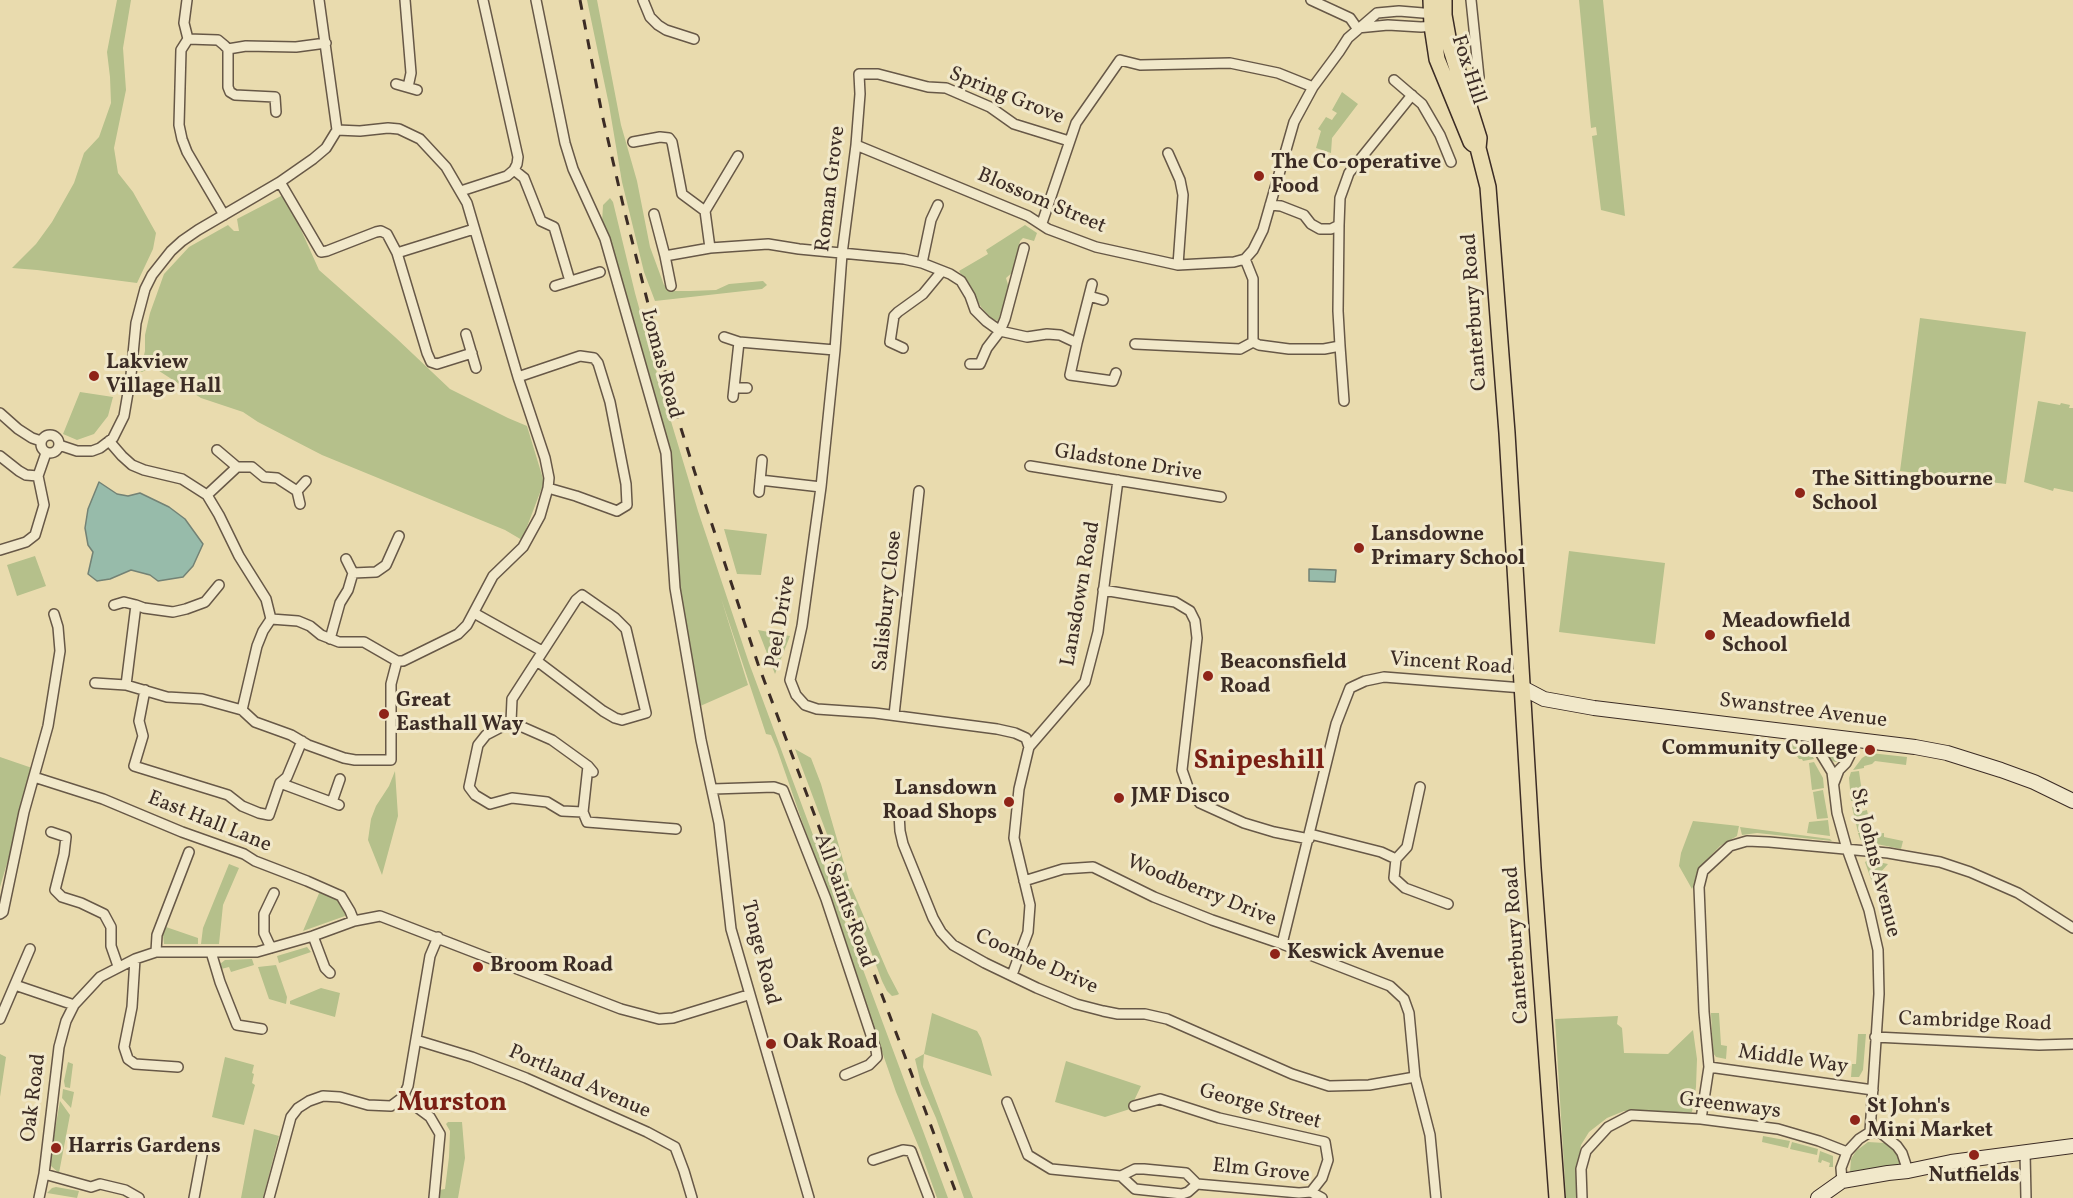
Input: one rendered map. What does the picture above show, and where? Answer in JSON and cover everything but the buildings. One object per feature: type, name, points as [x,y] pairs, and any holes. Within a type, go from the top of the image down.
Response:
[{"type":"main road","name":"Fox Hill","points":[[1438,13],[1479,138],[1478,148],[1488,187]]},
{"type":"main road","name":"Canterbury Road","points":[[1488,187],[1507,433],[1533,868],[1557,1198]]},
{"type":"street","points":[[187,0],[184,23],[188,39],[181,50],[179,111],[182,139],[187,152],[224,214]]},
{"type":"street","points":[[59,446],[77,451],[92,451],[109,441],[119,429],[124,416],[131,375],[136,323],[148,282],[171,251],[182,241],[224,214],[280,182],[326,148],[337,130],[319,0]]},
{"type":"street","points":[[396,84],[412,89],[405,0]]},
{"type":"street","points":[[461,191],[507,176],[514,170],[518,157],[483,0]]},
{"type":"street","name":"Lomas Road","points":[[536,0],[564,143],[573,169],[605,239],[666,453],[675,588],[703,747]]},
{"type":"street","points":[[643,0],[650,17],[658,25],[694,39]]},
{"type":"street","points":[[1311,0],[1350,18],[1357,28]]},
{"type":"street","name":"Fox Hill","points":[[1471,0],[1479,77]]},
{"type":"street","points":[[1252,342],[1253,279],[1245,259],[1253,250],[1263,230],[1294,122],[1313,87],[1348,38],[1377,13],[1399,11],[1438,13]]},
{"type":"street","points":[[1357,28],[1388,25],[1421,27],[1438,13]]},
{"type":"street","points":[[188,39],[218,40],[228,49],[230,92],[235,95],[275,97],[276,111]]},
{"type":"street","points":[[228,49],[246,46],[296,47],[326,43]]},
{"type":"street","points":[[1042,224],[1076,123],[1120,60],[1140,65],[1230,63],[1278,74],[1313,87]]},
{"type":"street","name":"Spring Grove","points":[[859,75],[878,74],[928,87],[946,88],[990,107],[1014,124],[1069,141]]},
{"type":"street","name":"Roman Grove","points":[[838,308],[842,254],[856,145],[860,94],[859,75]]},
{"type":"street","points":[[1394,80],[1422,104],[1451,162]]},
{"type":"street","points":[[1344,401],[1338,311],[1340,198],[1349,173],[1412,95]]},
{"type":"street","points":[[271,620],[298,621],[330,639],[339,642],[364,642],[397,661],[403,661],[458,634],[474,613],[493,576],[523,547],[540,516],[548,488],[549,478],[545,458],[518,376],[467,203],[461,191],[439,159],[420,139],[408,132],[388,128],[360,131],[337,130]]},
{"type":"street","points":[[633,142],[660,137],[669,138],[672,142],[682,194],[705,211]]},
{"type":"street","name":"Blossom Street","points":[[856,145],[1028,216],[1048,229],[1096,247],[1178,266],[1234,262],[1245,259]]},
{"type":"street","points":[[1168,153],[1180,180],[1183,195],[1178,266]]},
{"type":"street","points":[[710,248],[705,211],[738,156]]},
{"type":"street","points":[[514,170],[524,178],[541,221],[554,227],[570,281]]},
{"type":"street","points":[[280,182],[321,252],[381,231],[387,234],[397,253],[431,362],[437,364],[472,353]]},
{"type":"street","points":[[922,263],[931,220],[938,205]]},
{"type":"street","points":[[1270,205],[1281,206],[1304,215],[1311,224],[1320,229],[1331,229],[1339,225]]},
{"type":"street","points":[[654,213],[671,286]]},
{"type":"street","points":[[397,253],[474,229]]},
{"type":"street","points":[[665,256],[710,248],[768,244],[842,254],[904,259],[922,263],[961,281],[975,310],[1000,330],[1027,337],[1060,335],[1077,343]]},
{"type":"street","points":[[970,363],[980,364],[987,348],[1000,330],[1024,248]]},
{"type":"street","points":[[903,348],[890,342],[894,316],[923,294],[942,271]]},
{"type":"street","points":[[555,285],[600,272]]},
{"type":"street","points":[[1092,284],[1070,375],[1113,381],[1116,373]]},
{"type":"street","points":[[1089,296],[1103,300]]},
{"type":"street","name":"Peel Drive","points":[[838,308],[821,487],[802,626],[790,680],[796,696],[805,705],[817,709],[894,715],[1015,733],[1026,738],[1029,747]]},
{"type":"street","points":[[466,334],[476,368]]},
{"type":"street","points":[[724,337],[739,342],[835,350]]},
{"type":"street","points":[[739,342],[734,392],[747,388]]},
{"type":"street","points":[[1252,342],[1259,345],[1289,348],[1324,349],[1340,346]]},
{"type":"street","points":[[1135,344],[1240,349],[1252,342]]},
{"type":"street","points":[[518,376],[580,356],[594,358],[598,363],[610,402],[626,484],[627,505],[618,511],[548,488]]},
{"type":"street","points":[[0,413],[18,429],[41,441]]},
{"type":"street","points":[[48,435],[54,436],[59,446],[54,453],[46,453],[41,447],[41,441],[48,435]]},
{"type":"street","points":[[109,441],[132,465],[182,479],[207,495],[239,556],[266,599],[271,620],[263,631],[257,646],[242,710]]},
{"type":"street","points":[[217,450],[237,466],[252,467],[264,477],[277,478],[297,491],[300,504]]},
{"type":"street","points":[[0,550],[26,542],[35,535],[44,505],[38,476],[46,453]]},
{"type":"street","points":[[0,456],[20,471],[38,476]]},
{"type":"street","points":[[759,492],[762,460]]},
{"type":"street","points":[[207,495],[237,466]]},
{"type":"street","name":"Gladstone Drive","points":[[1030,466],[1221,497]]},
{"type":"street","points":[[297,491],[306,480]]},
{"type":"street","points":[[760,480],[821,487]]},
{"type":"street","name":"Lansdown Road","points":[[1012,975],[1025,943],[1030,905],[1014,829],[1018,789],[1029,747],[1085,682],[1098,632],[1119,480]]},
{"type":"street","name":"Salisbury Close","points":[[894,715],[919,491]]},
{"type":"street","points":[[353,573],[376,572],[386,565],[399,536]]},
{"type":"street","points":[[330,639],[340,603],[348,590],[353,573],[346,559]]},
{"type":"street","points":[[114,605],[124,602],[144,608],[173,612],[205,602],[219,585]]},
{"type":"street","points":[[1102,590],[1175,602],[1190,611],[1196,621],[1197,638],[1182,770],[1189,790],[1200,804],[1244,823],[1274,832],[1310,836],[1381,852],[1396,859]]},
{"type":"street","points":[[511,722],[512,699],[576,600],[582,595],[615,618],[626,629],[646,713],[622,720],[615,718],[537,661]]},
{"type":"street","points":[[126,685],[136,605]]},
{"type":"street","points":[[474,613],[542,651]]},
{"type":"street","points":[[0,914],[3,912],[24,812],[48,726],[60,651],[58,627],[54,614]]},
{"type":"street","points":[[95,683],[126,685],[167,697],[202,699],[242,710],[255,722],[355,760],[391,760],[391,684],[397,661]]},
{"type":"street","name":"Vincent Road","points":[[1310,836],[1336,724],[1350,688],[1365,681],[1384,677],[1523,688]]},
{"type":"street","name":"Swanstree Avenue","points":[[1523,688],[1544,699],[1594,708],[1858,739],[1947,753],[2016,775],[2073,801]]},
{"type":"street","points":[[145,690],[139,721],[143,736],[134,766],[228,795],[242,806],[259,813],[269,815],[280,783],[287,777],[302,741]]},
{"type":"street","points":[[511,722],[552,740],[590,769],[583,812],[587,822],[676,829]]},
{"type":"street","points":[[511,722],[486,735],[478,745],[469,787],[475,795],[490,804],[512,798],[529,799],[547,802],[562,811],[583,812]]},
{"type":"street","name":"St. Johns Avenue","points":[[1822,735],[1821,754],[1832,772],[1838,813],[1847,849],[1869,910],[1878,950],[1879,994],[1870,1132]]},
{"type":"street","name":"St. Johns Avenue","points":[[1834,783],[1839,770],[1846,763],[1858,739]]},
{"type":"street","name":"Tonge Road","points":[[703,747],[719,824],[730,929],[809,1198]]},
{"type":"street","name":"East Hall Lane","points":[[34,777],[103,799],[307,880],[341,896],[354,921]]},
{"type":"street","points":[[280,783],[335,803],[340,779]]},
{"type":"street","name":"All Saints Road","points":[[713,789],[774,787],[783,790],[826,899],[876,1050],[877,1057],[869,1065],[845,1075]]},
{"type":"street","points":[[1420,787],[1407,847],[1396,859],[1394,878],[1405,888],[1448,903]]},
{"type":"street","name":"Coombe Drive","points":[[899,814],[903,843],[933,918],[941,932],[953,945],[1037,988],[1087,1007],[1118,1014],[1145,1014],[1167,1018],[1292,1074],[1329,1086],[1369,1085],[1415,1077]]},
{"type":"street","points":[[51,832],[66,837],[55,890],[62,897],[104,914],[111,927],[111,946],[118,966]]},
{"type":"street","points":[[1282,944],[1310,836]]},
{"type":"street","points":[[1701,1119],[1709,1067],[1704,1012],[1699,887],[1703,871],[1730,846],[1747,841],[1888,853],[1940,862],[2018,893],[2073,928]]},
{"type":"street","points":[[156,952],[157,935],[189,852]]},
{"type":"street","name":"Woodberry Drive","points":[[1024,881],[1056,870],[1093,867],[1154,897],[1390,986],[1404,999],[1409,1013],[1415,1077],[1430,1135],[1436,1198]]},
{"type":"street","points":[[271,948],[264,933],[264,914],[274,893]]},
{"type":"street","name":"Oak Road","points":[[39,1198],[44,1174],[59,1047],[66,1021],[74,1005],[100,977],[118,966],[156,952],[256,952],[313,936],[354,921],[384,916],[621,1009],[659,1019],[682,1015],[748,995]]},
{"type":"street","points":[[313,936],[330,973]]},
{"type":"street","points":[[269,1198],[291,1117],[298,1108],[323,1096],[340,1097],[368,1105],[391,1106],[403,1097],[408,1086],[430,956],[438,937]]},
{"type":"street","points":[[0,1019],[30,949]]},
{"type":"street","points":[[211,952],[237,1025],[262,1029]]},
{"type":"street","points":[[135,959],[132,1007],[124,1047],[128,1059],[135,1064],[178,1067]]},
{"type":"street","points":[[15,985],[74,1005]]},
{"type":"street","name":"Cambridge Road","points":[[1875,1037],[2039,1045],[2073,1044]]},
{"type":"street","name":"Portland Avenue","points":[[416,1040],[472,1057],[526,1078],[647,1132],[675,1147],[692,1198]]},
{"type":"street","name":"Middle Way","points":[[1709,1067],[1873,1090]]},
{"type":"street","points":[[403,1097],[430,1116],[440,1134],[434,1198]]},
{"type":"street","name":"George Street","points":[[1134,1106],[1160,1099],[1219,1118],[1324,1142],[1328,1160],[1322,1178],[1311,1192]]},
{"type":"street","name":"Elm Grove","points":[[1007,1102],[1028,1155],[1051,1169],[1120,1176],[1135,1169],[1144,1168],[1186,1173],[1197,1184],[1311,1192],[1322,1198]]},
{"type":"street","name":"Greenways","points":[[1582,1198],[1581,1169],[1586,1150],[1608,1126],[1631,1115],[1701,1119],[1778,1130],[1819,1141],[1847,1152]]},
{"type":"street","points":[[1842,1181],[1841,1168],[1847,1152],[1859,1139],[1870,1132],[1881,1133],[1897,1146],[1908,1171]]},
{"type":"street","points":[[1818,1198],[1842,1181],[1950,1162],[2073,1146]]},
{"type":"street","points":[[194,1198],[203,1150]]},
{"type":"street","points":[[873,1160],[903,1150],[911,1151],[929,1198]]},
{"type":"street","points":[[2025,1152],[2026,1198]]},
{"type":"street","points":[[44,1174],[91,1187],[100,1184],[124,1190],[139,1198]]},
{"type":"street","name":"Elm Grove","points":[[1120,1176],[1135,1189],[1182,1194],[1197,1184]]},
{"type":"green space","points":[[117,0],[131,0],[123,48],[126,90],[114,148],[118,173],[133,192],[156,233],[153,249],[137,283],[12,268],[36,244],[52,222],[74,183],[84,153],[99,137],[111,103],[107,52]]},
{"type":"green space","points":[[587,0],[597,0],[621,125],[637,181],[650,247],[664,285],[675,291],[716,290],[729,284],[763,281],[767,285],[762,289],[655,301],[644,272],[622,182]]},
{"type":"green space","points":[[1579,0],[1603,0],[1625,216],[1601,210],[1592,136],[1597,135],[1596,127],[1591,128]]},
{"type":"green space","points":[[1342,92],[1358,104],[1332,138],[1331,153],[1316,148],[1321,131],[1318,129],[1326,117],[1332,120],[1337,113],[1332,110]]},
{"type":"green space","points":[[285,194],[319,270],[450,389],[527,426],[544,482],[522,540],[505,530],[322,455],[243,412],[201,398],[156,369],[140,371],[150,313],[164,274],[189,247],[228,225],[234,231],[239,231],[237,219]]},
{"type":"green space","points":[[610,198],[613,202],[664,398],[698,511],[749,663],[948,1198],[937,1198],[896,1092],[777,749],[771,735],[766,734],[721,598],[748,685],[698,707],[675,572],[671,452],[602,223],[603,205]]},
{"type":"green space","points":[[1025,225],[1037,233],[1034,241],[1023,238],[1020,241],[1014,271],[1006,278],[1009,288],[998,321],[992,319],[981,307],[959,271],[988,254],[986,250]]},
{"type":"green space","points":[[1920,318],[2026,332],[2006,484],[1900,471]]},
{"type":"green space","points":[[80,392],[113,397],[108,416],[94,434],[77,440],[63,434]]},
{"type":"green space","points":[[2038,401],[2060,405],[2061,403],[2073,408],[2073,492],[2054,488],[2053,491],[2024,482]]},
{"type":"green space","points":[[724,529],[767,534],[761,575],[737,574]]},
{"type":"green space","points":[[1569,551],[1665,563],[1655,644],[1559,632]]},
{"type":"green space","points":[[35,556],[46,586],[17,596],[7,565]]},
{"type":"green space","points":[[758,630],[790,636],[775,674]]},
{"type":"green space","points":[[1832,742],[1840,742],[1846,748],[1846,756],[1840,762],[1832,762],[1826,756],[1826,748]]},
{"type":"green space","points":[[1789,743],[1806,745],[1814,759],[1803,761],[1797,756],[1788,755]]},
{"type":"green space","points":[[795,749],[811,758],[821,784],[850,884],[899,994],[897,995],[892,996],[882,981]]},
{"type":"green space","points":[[1870,753],[1907,757],[1906,765],[1875,761],[1864,768],[1853,770],[1862,758]]},
{"type":"green space","points":[[0,757],[35,769],[0,887]]},
{"type":"green space","points":[[1814,762],[1823,778],[1824,788],[1812,790],[1809,763]]},
{"type":"green space","points":[[395,771],[398,816],[382,875],[368,840],[371,819],[376,806],[389,786]]},
{"type":"green space","points":[[1859,771],[1863,800],[1851,801],[1849,778],[1851,772]]},
{"type":"green space","points":[[1823,790],[1828,818],[1817,819],[1813,792]]},
{"type":"green space","points":[[1858,806],[1859,812],[1867,810],[1871,829],[1858,832],[1852,807]]},
{"type":"green space","points":[[1828,820],[1830,836],[1807,833],[1809,822]]},
{"type":"green space","points":[[1693,821],[1739,826],[1737,836],[1720,846],[1701,866],[1692,889],[1679,866],[1681,853]]},
{"type":"green space","points":[[1740,827],[1832,841],[1757,833],[1742,835]]},
{"type":"green space","points":[[1875,830],[1876,834],[1884,833],[1884,837],[1903,841],[1901,849],[1860,839],[1858,833]]},
{"type":"green space","points":[[1868,860],[1888,864],[1872,882],[1865,862]]},
{"type":"green space","points":[[229,864],[239,868],[223,905],[219,944],[201,944],[203,928]]},
{"type":"green space","points":[[320,891],[340,900],[347,913],[345,916],[303,931]]},
{"type":"green space","points":[[1885,896],[1891,917],[1883,919],[1877,898]]},
{"type":"green space","points":[[166,927],[198,938],[198,944],[164,944],[163,935]]},
{"type":"green space","points":[[307,947],[311,952],[279,963],[277,956]]},
{"type":"green space","points":[[252,959],[254,965],[231,972],[229,967],[221,969],[220,964],[225,960]]},
{"type":"green space","points":[[276,965],[287,997],[286,1004],[269,999],[258,967]]},
{"type":"green space","points":[[321,988],[340,993],[335,1017],[290,1004],[290,1001]]},
{"type":"green space","points":[[932,1013],[977,1031],[992,1076],[924,1054]]},
{"type":"green space","points":[[1711,1013],[1719,1013],[1721,1045],[1727,1046],[1726,1059],[1716,1057],[1713,1053]]},
{"type":"green space","points":[[1618,1016],[1617,1024],[1622,1028],[1624,1053],[1668,1054],[1693,1030],[1697,1059],[1692,1112],[1684,1115],[1624,1111],[1607,1118],[1589,1132],[1581,1145],[1577,1171],[1579,1198],[1566,1198],[1555,1019]]},
{"type":"green space","points":[[1858,1034],[1866,1034],[1863,1070],[1859,1077],[1851,1077],[1852,1064],[1856,1064]]},
{"type":"green space","points":[[0,1054],[6,1057],[0,1097]]},
{"type":"green space","points":[[924,1054],[923,1067],[973,1198],[964,1198],[936,1118],[921,1084],[915,1059]]},
{"type":"green space","points":[[225,1057],[254,1065],[252,1083],[255,1085],[244,1125],[212,1117]]},
{"type":"green space","points":[[1066,1061],[1141,1086],[1130,1109],[1105,1117],[1055,1102]]},
{"type":"green space","points":[[68,1062],[73,1064],[70,1088],[65,1087],[64,1081]]},
{"type":"green space","points":[[63,1089],[74,1092],[71,1108],[62,1098]]},
{"type":"green space","points":[[60,1101],[70,1115],[59,1173],[51,1166],[50,1159]]},
{"type":"green space","points":[[462,1122],[465,1158],[458,1198],[438,1198],[439,1190],[445,1189],[449,1157],[450,1131],[446,1124]]},
{"type":"green space","points":[[254,1129],[279,1136],[263,1198],[241,1198]]},
{"type":"green space","points":[[1763,1136],[1790,1141],[1788,1148],[1762,1142]]},
{"type":"green space","points":[[1792,1142],[1818,1149],[1817,1155],[1790,1149]]},
{"type":"green space","points":[[1868,1142],[1885,1143],[1891,1146],[1901,1159],[1901,1164],[1853,1174],[1850,1172],[1851,1159],[1856,1151]]},
{"type":"green space","points":[[1820,1151],[1833,1156],[1833,1167],[1829,1167],[1830,1163],[1822,1160],[1821,1163],[1818,1162]]},
{"type":"green space","points":[[56,1187],[79,1191],[77,1198],[47,1193]]},
{"type":"shaded area","points":[[99,482],[117,494],[128,496],[140,493],[169,507],[185,519],[203,544],[193,566],[183,577],[158,581],[150,575],[131,570],[110,579],[97,581],[88,574],[93,552],[88,545],[85,528],[88,509]]},
{"type":"shaded area","points":[[1309,569],[1336,570],[1335,582],[1309,581]]},
{"type":"railway","points":[[580,0],[602,114],[624,209],[674,406],[695,473],[758,664],[958,1198]]},
{"type":"place","name":"The Co-operative Food","points":[[1259,176]]},
{"type":"place","name":"Lakview Village Hall","points":[[94,376]]},
{"type":"place","name":"The Sittingbourne School","points":[[1800,493]]},
{"type":"place","name":"Lansdowne Primary School","points":[[1359,548]]},
{"type":"place","name":"Meadowfield School","points":[[1710,635]]},
{"type":"place","name":"Beaconsfield Road","points":[[1208,676]]},
{"type":"place","name":"Great Easthall Way","points":[[384,714]]},
{"type":"place","name":"Community College","points":[[1870,750]]},
{"type":"place","name":"JMF Disco","points":[[1119,798]]},
{"type":"place","name":"Lansdown Road Shops","points":[[1009,802]]},
{"type":"place","name":"Keswick Avenue","points":[[1275,954]]},
{"type":"place","name":"Broom Road","points":[[478,967]]},
{"type":"place","name":"Oak Road","points":[[771,1044]]},
{"type":"place","name":"St John's Mini Market","points":[[1855,1120]]},
{"type":"place","name":"Harris Gardens","points":[[56,1148]]},
{"type":"place","name":"Nutfields","points":[[1974,1155]]},
{"type":"district","name":"Snipeshill","points":[[1259,763]]},
{"type":"district","name":"Murston","points":[[452,1105]]}]
